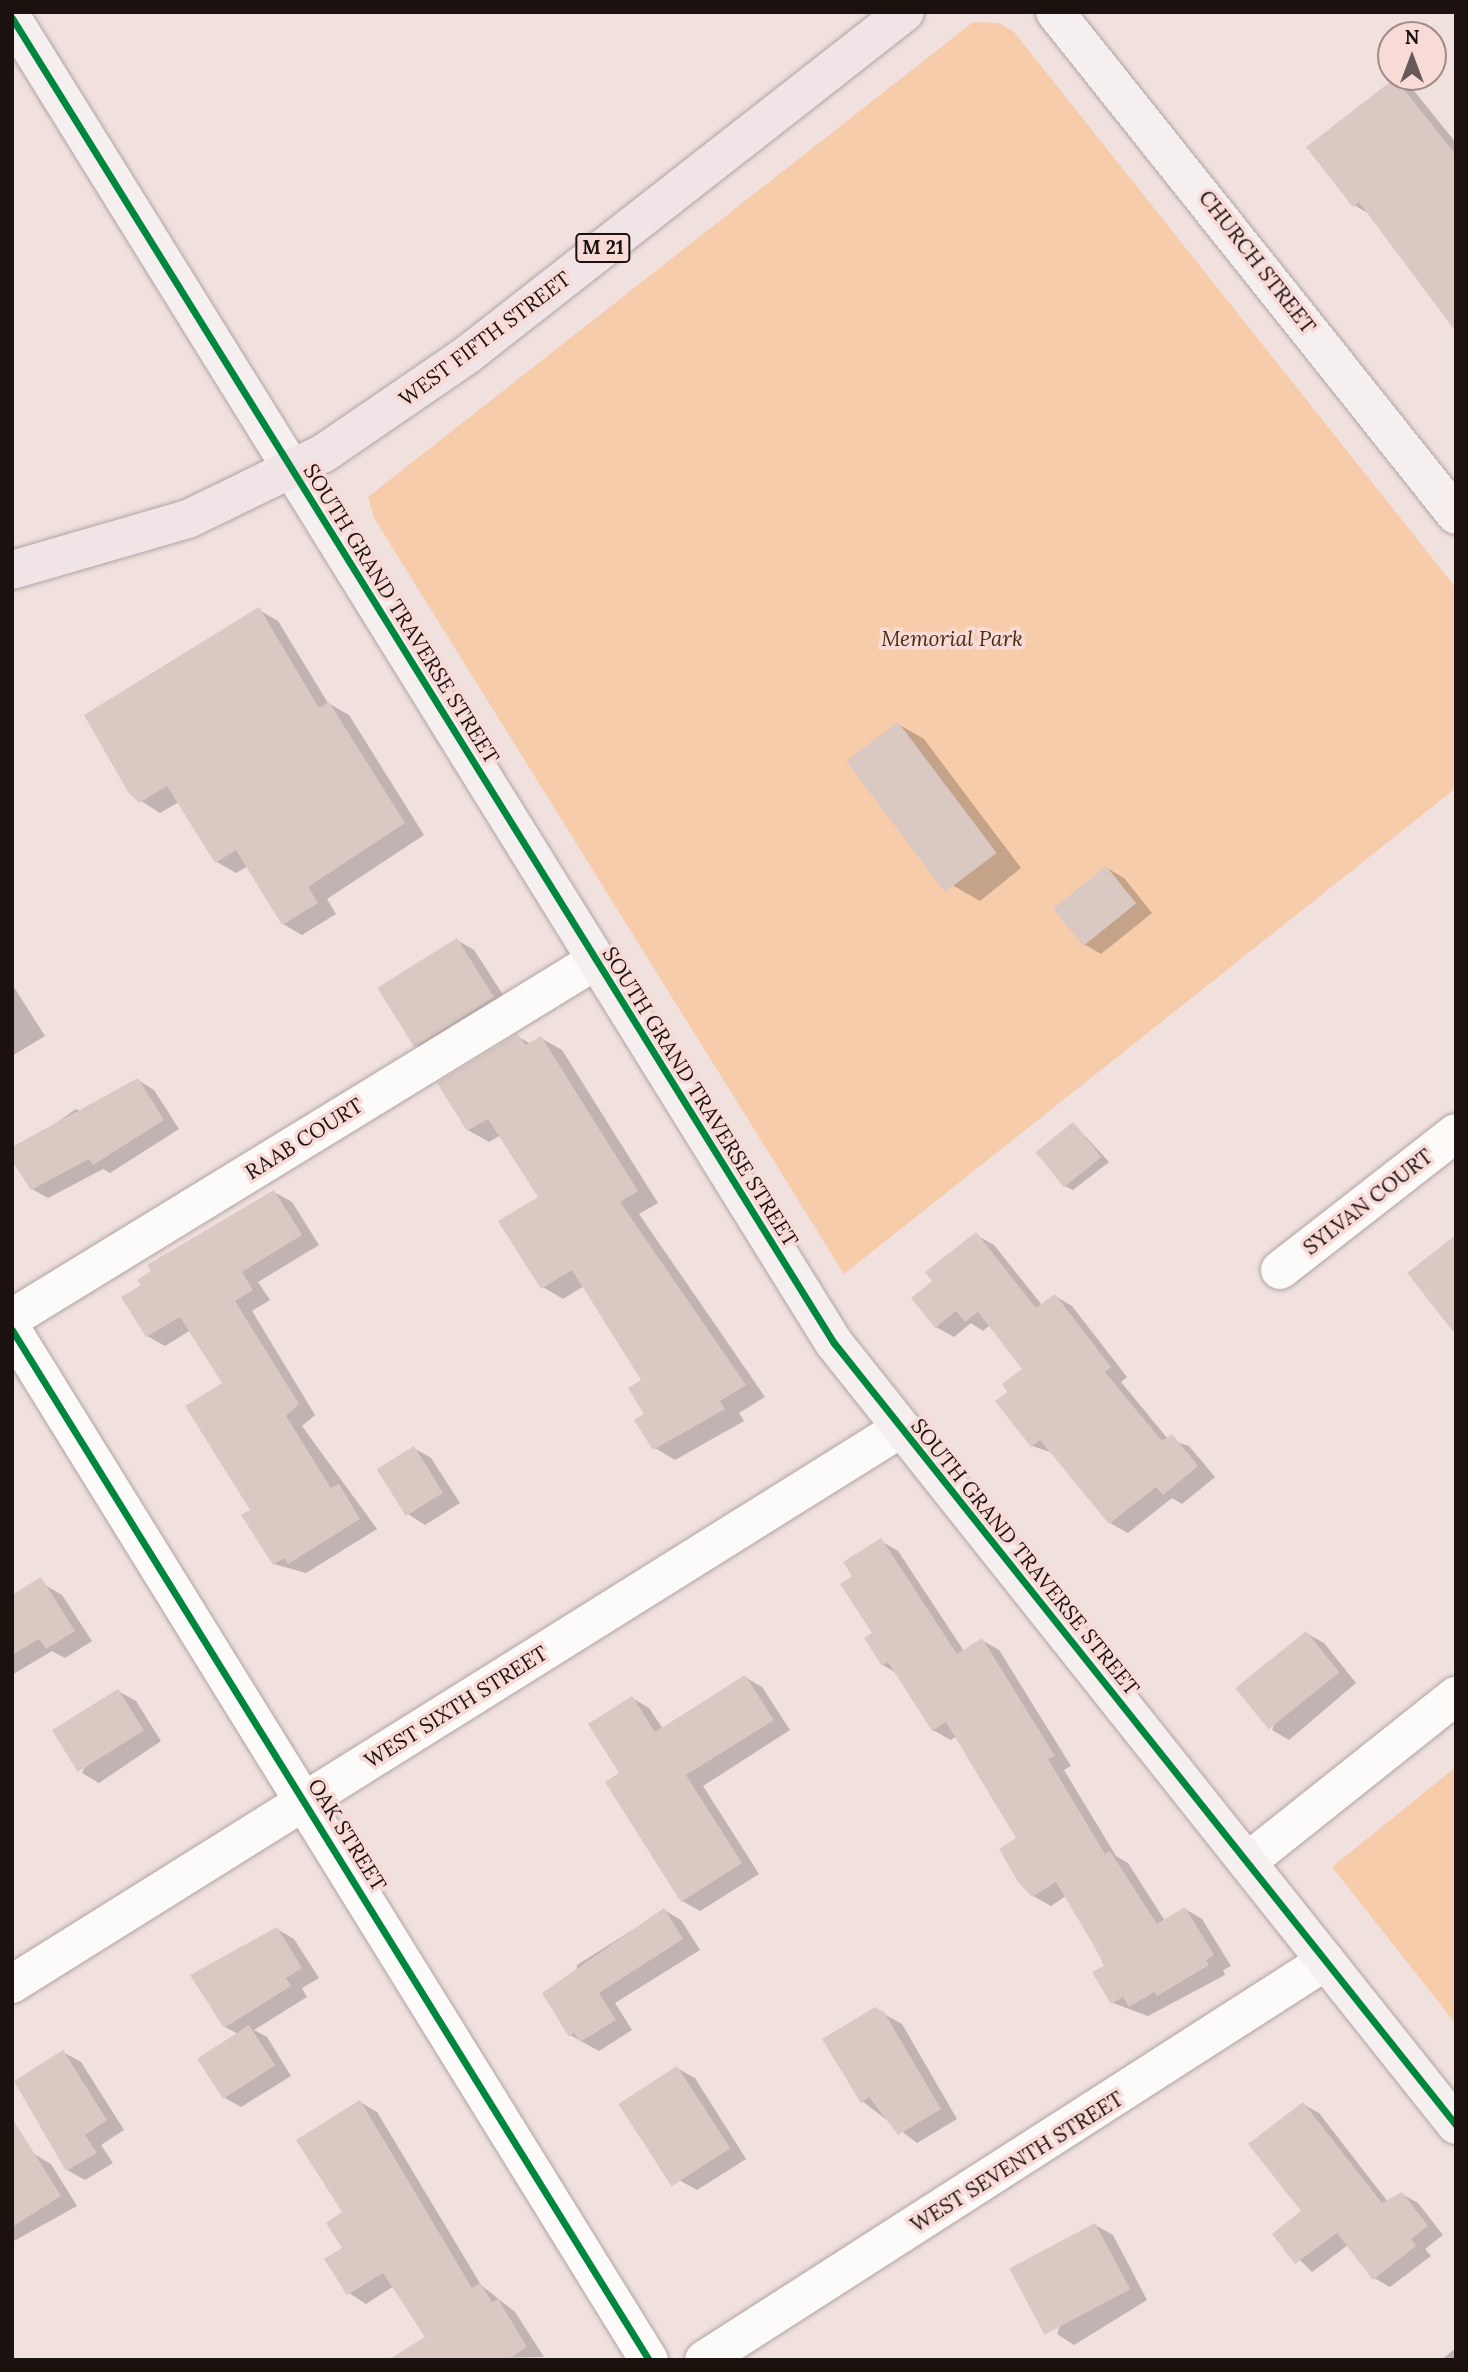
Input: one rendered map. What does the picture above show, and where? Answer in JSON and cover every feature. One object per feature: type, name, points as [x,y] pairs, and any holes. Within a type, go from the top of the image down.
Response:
[{"type":"main road","name":"WEST FIFTH STREET","points":[[12,570],[188,519],[292,472],[424,387],[905,12]]},
{"type":"main road","name":"CHURCH STREET","points":[[1055,12],[1456,515]]},
{"type":"main road","name":"SOUTH GRAND TRAVERSE STREET","points":[[12,18],[801,1292],[900,1429],[1456,2125]]},
{"type":"street","name":"RAAB COURT","points":[[12,1318],[595,961]]},
{"type":"street","name":"SYLVAN COURT","points":[[1280,1270],[1456,1133]]},
{"type":"street","name":"OAK STREET","points":[[12,1330],[649,2360]]},
{"type":"street","name":"WEST SIXTH STREET","points":[[12,1983],[900,1429]]},
{"type":"street","points":[[1247,1862],[1456,1696]]},
{"type":"street","name":"WEST SEVENTH STREET","points":[[704,2360],[1326,1961]]},
{"type":"green space","name":"Memorial Park","points":[[973,22],[999,23],[1014,32],[1456,588],[1456,788],[844,1274],[374,518],[368,497]]},
{"type":"green space","points":[[1456,1767],[1456,2024],[1332,1867]]},
{"type":"building","points":[[1378,91],[1405,91],[1456,155],[1456,332],[1359,202],[1353,207],[1306,147]]},
{"type":"building","points":[[259,607],[319,708],[329,702],[405,823],[308,887],[318,903],[282,925],[236,850],[215,863],[167,786],[139,803],[128,792],[84,715]]},
{"type":"building","points":[[898,722],[997,853],[945,892],[846,761]]},
{"type":"building","points":[[1106,866],[1136,903],[1083,946],[1053,909]]},
{"type":"building","points":[[457,938],[494,997],[414,1047],[377,988]]},
{"type":"building","points":[[517,1034],[526,1045],[541,1036],[638,1191],[620,1202],[746,1385],[720,1401],[725,1409],[653,1450],[634,1420],[644,1414],[628,1388],[641,1380],[572,1270],[541,1289],[498,1221],[538,1197],[488,1119],[467,1131],[437,1083]]},
{"type":"building","points":[[138,1078],[164,1120],[93,1165],[89,1159],[31,1190],[12,1161],[12,1147]]},
{"type":"building","points":[[1073,1122],[1101,1157],[1064,1187],[1036,1152]]},
{"type":"building","points":[[274,1190],[302,1235],[242,1272],[253,1290],[235,1301],[299,1404],[286,1416],[331,1488],[339,1484],[360,1519],[288,1564],[284,1558],[273,1565],[241,1515],[250,1510],[185,1406],[222,1383],[180,1317],[146,1337],[121,1297],[141,1285],[137,1280],[151,1271],[147,1265]]},
{"type":"building","points":[[976,1232],[1036,1308],[1055,1294],[1111,1367],[1105,1372],[1162,1441],[1172,1434],[1198,1466],[1163,1495],[1156,1487],[1109,1524],[1040,1440],[1031,1447],[995,1401],[1007,1392],[1002,1384],[1022,1369],[978,1312],[965,1322],[956,1311],[935,1328],[911,1298],[932,1281],[925,1272]]},
{"type":"building","points":[[1456,1235],[1456,1335],[1407,1273]]},
{"type":"building","points":[[414,1446],[443,1493],[406,1516],[377,1469]]},
{"type":"building","points":[[881,1538],[957,1654],[982,1638],[1055,1756],[1048,1759],[1105,1854],[1110,1851],[1157,1924],[1185,1907],[1214,1955],[1206,1960],[1209,1965],[1157,1996],[1154,1992],[1129,2007],[1123,1997],[1111,2004],[1092,1972],[1104,1966],[1056,1882],[1032,1897],[1018,1882],[999,1849],[1016,1838],[946,1722],[932,1731],[888,1662],[882,1666],[864,1638],[872,1633],[840,1584],[852,1576],[843,1562]]},
{"type":"building","points":[[41,1577],[75,1631],[46,1649],[39,1639],[12,1655],[12,1595]]},
{"type":"building","points":[[1306,1631],[1339,1672],[1269,1729],[1235,1688]]},
{"type":"building","points":[[745,1675],[774,1720],[686,1775],[742,1863],[681,1902],[605,1782],[619,1773],[588,1724],[632,1696],[655,1732]]},
{"type":"building","points":[[118,1689],[144,1731],[78,1772],[52,1730]]},
{"type":"building","points":[[664,1908],[683,1939],[599,1993],[616,2020],[580,2042],[574,2033],[569,2037],[542,1993]]},
{"type":"building","points":[[277,1927],[302,1968],[286,1978],[291,1986],[224,2028],[190,1975]]},
{"type":"building","points":[[875,2007],[884,2012],[941,2109],[898,2135],[869,2097],[861,2103],[822,2039]]},
{"type":"building","points":[[249,2025],[275,2065],[223,2099],[197,2059]]},
{"type":"building","points":[[63,2050],[107,2120],[85,2135],[97,2153],[66,2171],[14,2081]]},
{"type":"building","points":[[677,2066],[730,2148],[672,2186],[618,2104]]},
{"type":"building","points":[[360,2100],[472,2288],[480,2283],[492,2302],[498,2299],[527,2347],[507,2360],[388,2360],[425,2337],[383,2273],[347,2295],[324,2259],[342,2248],[326,2223],[342,2212],[296,2140]]},
{"type":"building","points":[[1303,2102],[1382,2203],[1402,2192],[1428,2226],[1411,2239],[1416,2246],[1373,2280],[1337,2233],[1295,2264],[1272,2234],[1301,2211],[1248,2144]]},
{"type":"building","points":[[12,2118],[61,2196],[12,2227]]},
{"type":"building","points":[[1095,2223],[1130,2289],[1045,2335],[1009,2269]]},
{"type":"cycle path","points":[[12,18],[834,1343],[1456,2125]]},
{"type":"cycle path","points":[[12,1330],[649,2360]]}]
